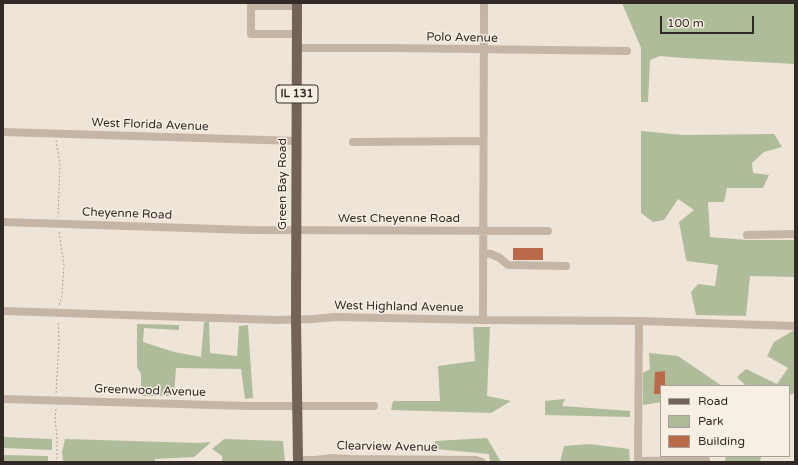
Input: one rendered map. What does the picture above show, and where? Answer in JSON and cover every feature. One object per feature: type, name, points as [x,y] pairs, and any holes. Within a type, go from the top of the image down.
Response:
[{"type":"main road","name":"IL 131","points":[[296,48],[297,4]]},
{"type":"main road","name":"Green Bay Road","points":[[296,48],[296,319]]},
{"type":"main road","name":"IL 131","points":[[296,319],[296,407],[298,461]]},
{"type":"street","points":[[483,320],[482,231],[484,3]]},
{"type":"street","points":[[297,4],[251,6],[251,34],[297,34]]},
{"type":"street","name":"Polo Avenue","points":[[296,48],[627,52]]},
{"type":"street","name":"West Florida Avenue","points":[[3,132],[296,141]]},
{"type":"street","points":[[353,142],[483,141]]},
{"type":"street","name":"Cheyenne Road","points":[[3,222],[249,230]]},
{"type":"street","name":"West Cheyenne Road","points":[[249,230],[548,231]]},
{"type":"street","points":[[747,235],[795,234]]},
{"type":"street","points":[[483,253],[491,254],[500,258],[508,265],[566,266]]},
{"type":"street","name":"West Highland Avenue","points":[[3,311],[250,319],[335,317],[639,321],[795,326]]},
{"type":"street","points":[[639,321],[638,462],[706,460]]},
{"type":"street","name":"Greenwood Avenue","points":[[3,399],[296,407],[374,406]]},
{"type":"street","name":"Clearview Avenue","points":[[298,461],[332,458],[479,461]]},
{"type":"path","points":[[55,134],[60,164],[57,224],[64,264],[62,296],[58,313],[59,340],[55,420],[57,462]]},
{"type":"green space","points":[[622,3],[795,3],[795,64],[660,56],[650,60],[648,102],[641,102],[641,48]]},
{"type":"green space","points":[[641,131],[684,135],[774,134],[782,147],[764,152],[752,163],[753,173],[769,175],[763,188],[727,188],[724,202],[708,202],[710,237],[747,240],[795,240],[795,277],[750,276],[746,316],[696,315],[691,292],[698,284],[715,286],[718,265],[687,261],[679,222],[694,210],[678,199],[664,220],[653,222],[641,213]]},
{"type":"green space","points":[[209,321],[210,353],[237,356],[239,326],[248,325],[253,398],[245,399],[241,369],[176,368],[174,396],[141,396],[141,374],[137,367],[137,324],[179,325],[179,330],[144,328],[143,342],[174,352],[201,357],[204,322]]},
{"type":"green space","points":[[473,327],[490,327],[487,396],[511,401],[491,413],[391,410],[393,401],[440,401],[438,366],[475,361]]},
{"type":"green space","points":[[795,330],[795,393],[790,395],[790,385],[745,385],[737,377],[746,369],[777,384],[788,368],[767,356],[774,342]]},
{"type":"green space","points":[[649,353],[678,356],[721,385],[660,385],[660,402],[643,405],[643,373],[650,369]]},
{"type":"green space","points":[[565,399],[562,406],[630,411],[630,417],[545,415],[545,401]]},
{"type":"green space","points":[[3,437],[52,439],[52,450],[3,448]]},
{"type":"green space","points":[[487,438],[501,462],[490,462],[489,454],[435,449],[435,441]]},
{"type":"green space","points":[[65,439],[199,443],[211,442],[194,457],[155,459],[155,462],[63,462],[62,453]]},
{"type":"green space","points":[[224,439],[283,441],[285,462],[222,462],[222,456],[212,449]]},
{"type":"green space","points":[[590,444],[629,449],[630,462],[560,462],[564,446]]},
{"type":"green space","points":[[3,455],[48,456],[48,462],[3,462]]},
{"type":"green space","points":[[726,457],[761,457],[760,462],[725,462]]},
{"type":"building","points":[[513,248],[543,248],[543,260],[513,260]]},
{"type":"building","points":[[665,371],[665,385],[660,385],[660,394],[654,394],[655,372]]}]
